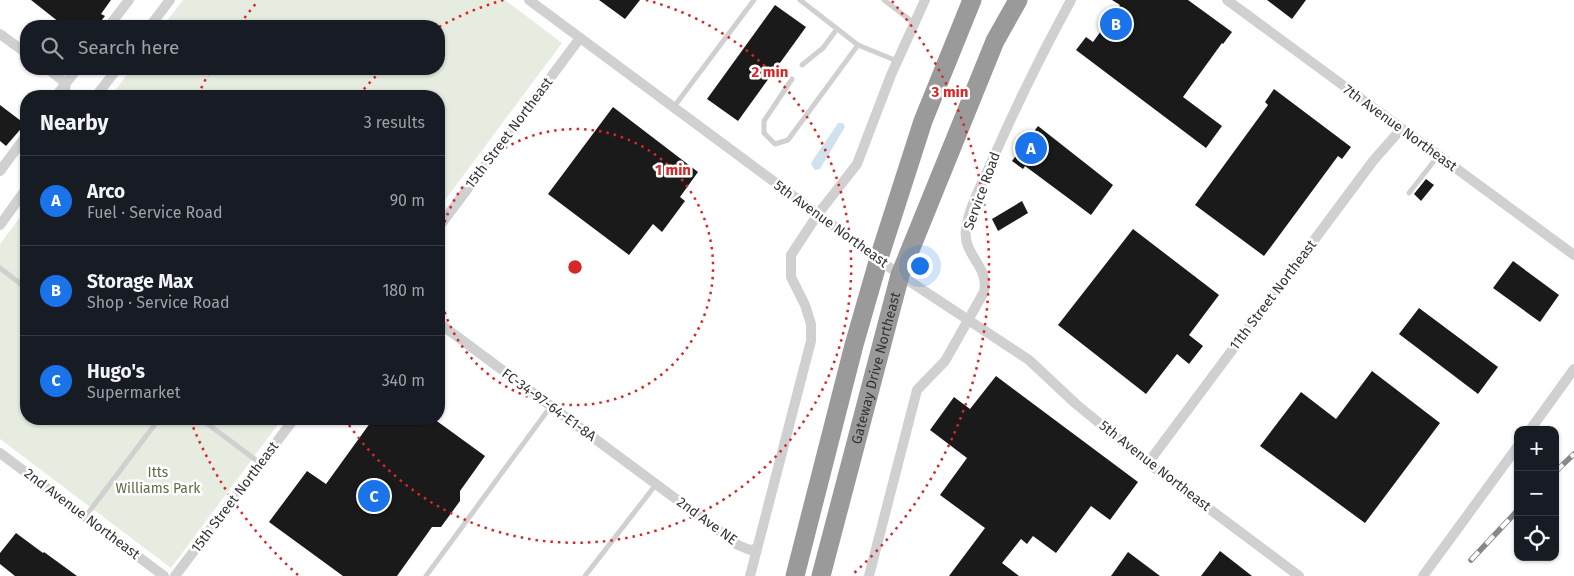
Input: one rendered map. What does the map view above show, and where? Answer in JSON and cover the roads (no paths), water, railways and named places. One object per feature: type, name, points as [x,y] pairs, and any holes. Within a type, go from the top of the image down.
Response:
[{"type":"highway","name":"Gateway Drive Northeast","points":[[795,576],[854,345],[879,258],[923,121],[972,0]]},
{"type":"highway","name":"Gateway Drive Northeast","points":[[821,576],[900,275],[995,41],[1018,0]]},
{"type":"street","points":[[114,20],[129,0]]},
{"type":"street","points":[[155,20],[170,0]]},
{"type":"street","name":"5th Avenue Northeast","points":[[529,0],[900,275],[1029,360],[1076,404],[1148,463],[1299,576]]},
{"type":"street","points":[[750,576],[810,341],[811,324],[791,276],[791,255],[818,214],[857,164],[897,61],[925,0]]},
{"type":"street","name":"Service Road","points":[[869,576],[917,390],[945,361],[981,298],[986,280],[983,270],[966,243],[968,220],[1020,96],[1071,0]]},
{"type":"street","name":"7th Avenue Northeast","points":[[1227,0],[1574,255]]},
{"type":"street","points":[[0,34],[20,49]]},
{"type":"street","name":"15th Street Northeast","points":[[445,219],[580,38]]},
{"type":"street","points":[[56,75],[66,83]]},
{"type":"street","points":[[61,90],[72,75]]},
{"type":"street","points":[[101,90],[112,75]]},
{"type":"street","points":[[65,90],[66,83]]},
{"type":"street","name":"11th Street Northeast","points":[[1148,463],[1372,161],[1401,129]]},
{"type":"street","points":[[0,171],[20,144]]},
{"type":"street","points":[[0,225],[20,198]]},
{"type":"street","name":"FC-34-97-64-E1-8A","points":[[445,328],[660,487]]},
{"type":"street","points":[[1533,426],[1574,369]]},
{"type":"street","name":"15th Street Northeast","points":[[175,576],[289,425]]},
{"type":"street","points":[[1423,576],[1514,451]]},
{"type":"street","name":"2nd Avenue Northeast","points":[[0,453],[164,576]]},
{"type":"street","name":"2nd Ave NE","points":[[660,487],[738,545],[750,550],[756,549]]},
{"type":"lane","points":[[673,108],[754,0]]},
{"type":"lane","points":[[800,0],[858,45],[897,61]]},
{"type":"lane","points":[[884,0],[914,23]]},
{"type":"lane","points":[[894,7],[897,0]]},
{"type":"lane","points":[[802,65],[823,48],[837,29]]},
{"type":"lane","points":[[792,79],[764,121],[764,133],[775,144],[788,140],[858,45]]},
{"type":"lane","points":[[1409,193],[1438,156]]},
{"type":"lane","points":[[0,268],[20,283]]},
{"type":"lane","points":[[426,576],[551,406]]},
{"type":"lane","points":[[85,517],[154,425]]},
{"type":"lane","points":[[209,425],[260,464]]},
{"type":"lane","points":[[585,576],[654,487],[660,487]]},
{"type":"water","points":[[838,123],[843,123],[845,127],[820,169],[815,170],[811,164]]},
{"type":"railway","points":[[1556,471],[1574,454]]},
{"type":"railway","points":[[1471,560],[1514,514]]},
{"type":"place","name":"Storage Max","points":[[1116,24]]},
{"type":"place","name":"Arco","points":[[1031,148]]},
{"type":"place","name":"Hugo's","points":[[374,496]]},
{"type":"park label","name":"Itts Williams Park","points":[[158,480]]}]
